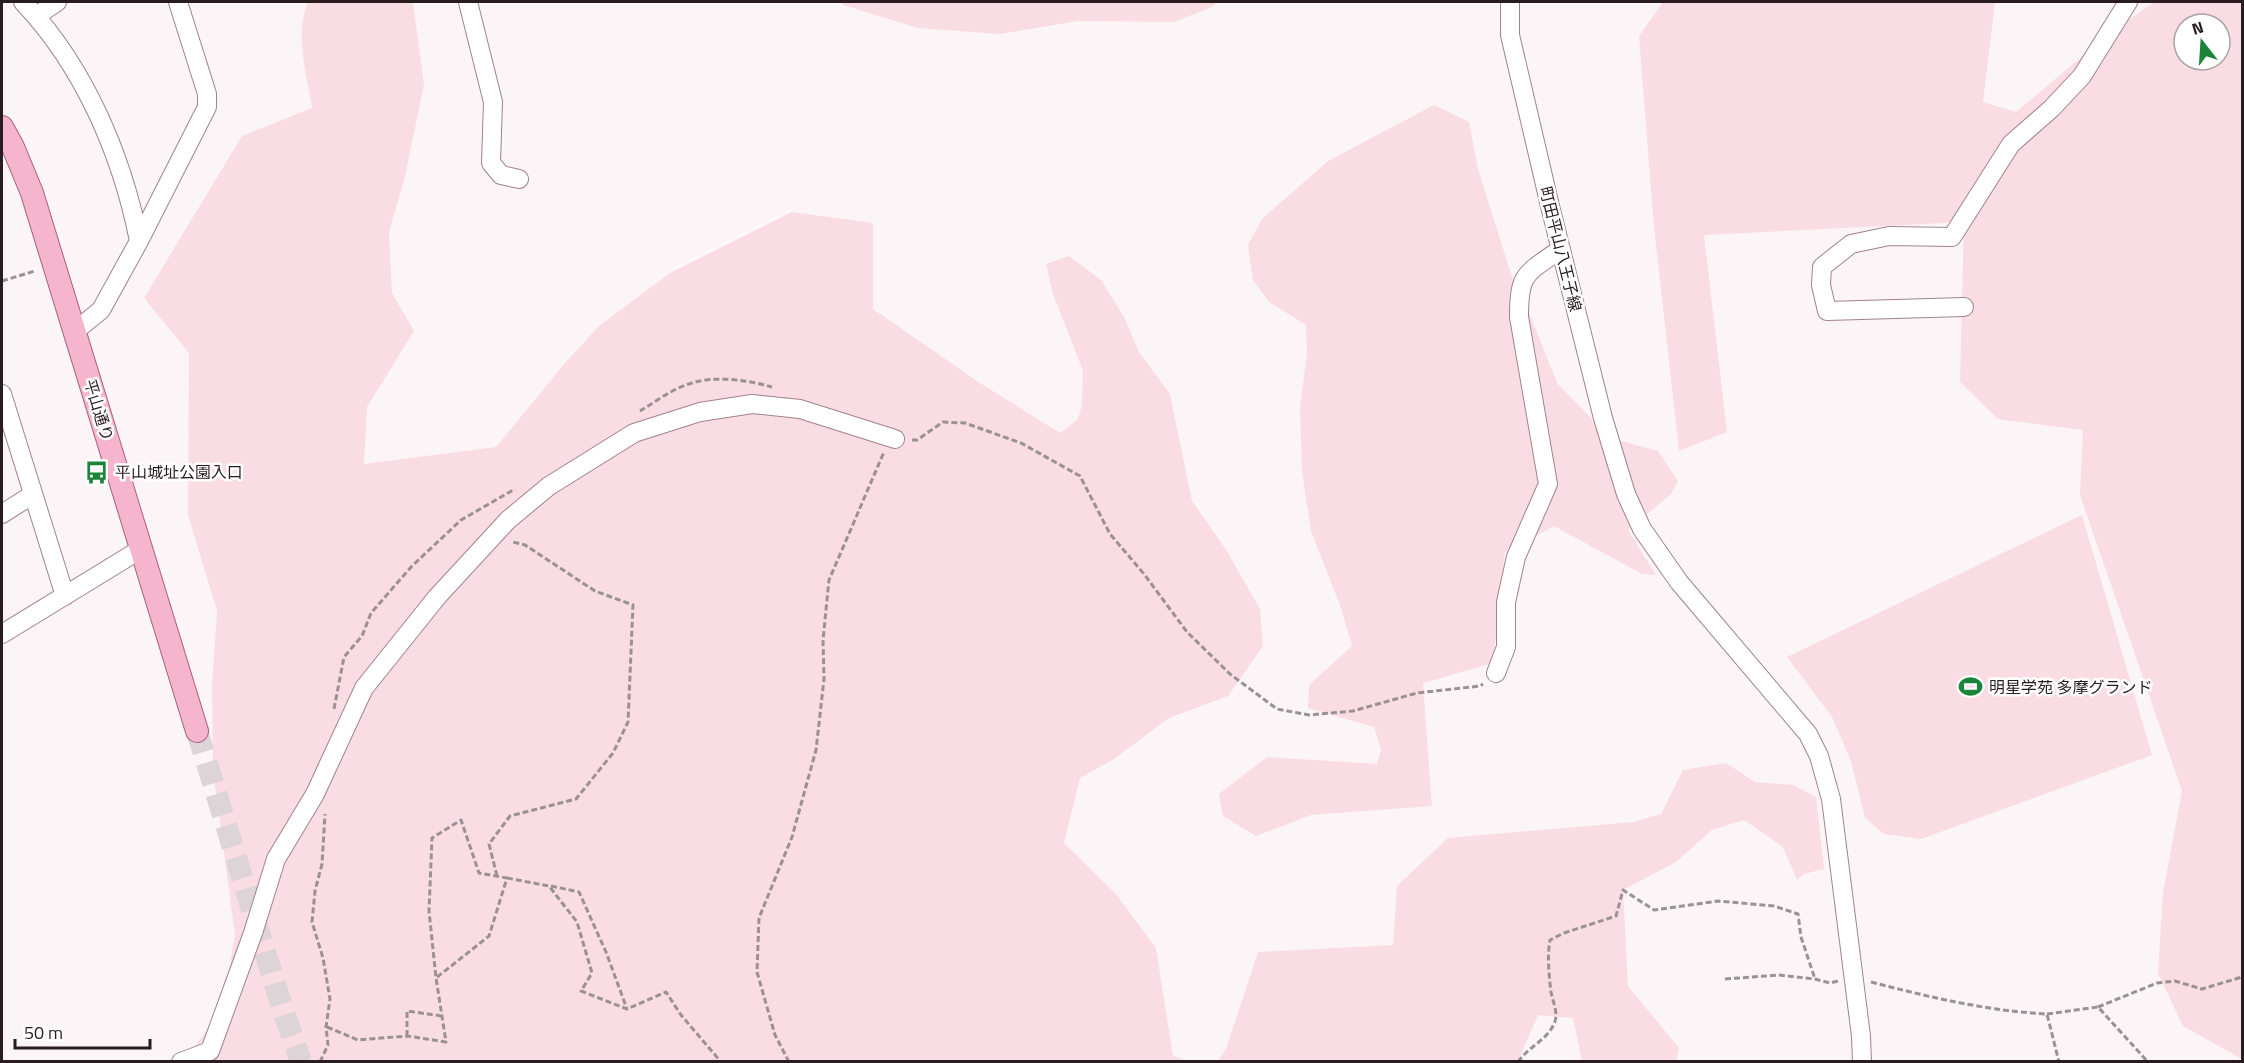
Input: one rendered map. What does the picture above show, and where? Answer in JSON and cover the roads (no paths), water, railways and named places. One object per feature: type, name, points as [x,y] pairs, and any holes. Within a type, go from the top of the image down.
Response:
[{"type":"main road","name":"平山通り","points":[[2,127],[32,193],[197,731]]},
{"type":"street","points":[[23,2],[64,55],[99,115],[131,201],[139,242]]},
{"type":"street","points":[[36,16],[57,2]]},
{"type":"street","points":[[74,332],[101,310],[139,242],[207,107],[207,94],[178,2]]},
{"type":"street","points":[[468,2],[493,102],[491,163],[501,175],[519,179]]},
{"type":"street","name":"町田平山八王子線","points":[[1510,2],[1510,35],[1560,249],[1603,418],[1626,494],[1642,529],[1679,582],[1808,734],[1819,756],[1831,799],[1861,1036],[1862,1062]]},
{"type":"street","points":[[1964,308],[1827,311],[1821,285],[1822,267],[1851,244],[1889,236],[1952,237],[2011,144],[2051,109],[2082,76],[2127,2]]},
{"type":"street","points":[[1496,673],[1506,647],[1506,602],[1516,558],[1548,484],[1519,316],[1520,290],[1527,274],[1560,249]]},
{"type":"street","points":[[2,394],[64,596]]},
{"type":"street","points":[[181,1062],[210,1051],[253,933],[276,859],[315,794],[364,688],[437,597],[508,520],[549,486],[634,433],[700,412],[753,404],[800,409],[895,439]]},
{"type":"street","points":[[2,514],[32,495]]},
{"type":"street","points":[[2,634],[141,549]]},
{"type":"tunnel","points":[[197,731],[301,1062]]},
{"type":"place","name":"平山城址公園入口","points":[[97,472]]},
{"type":"place","name":"明星学苑 多摩グランド","points":[[1971,687]]}]
